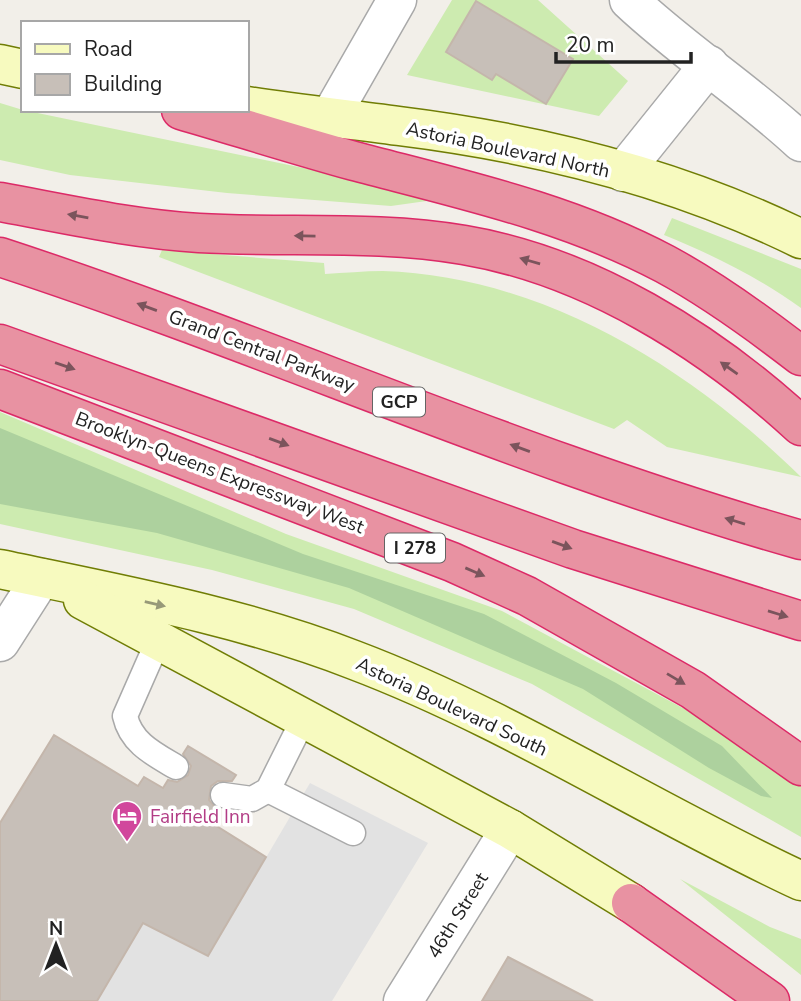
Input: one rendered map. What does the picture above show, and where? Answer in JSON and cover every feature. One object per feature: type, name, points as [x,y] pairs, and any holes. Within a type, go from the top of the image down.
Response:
[{"type":"highway","points":[[188,112],[353,160],[485,193],[550,214],[664,264],[717,295],[801,356]]},
{"type":"highway","points":[[0,202],[166,230],[421,240],[464,245],[534,261],[570,275],[643,312],[721,363],[792,418]]},
{"type":"highway","name":"Grand Central Parkway","points":[[0,257],[151,308],[596,475],[801,540]]},
{"type":"highway","points":[[0,344],[573,549],[801,621]]},
{"type":"highway","name":"Brooklyn-Queens Expressway West","points":[[0,389],[452,562],[527,596],[693,690],[801,766]]},
{"type":"highway","points":[[631,903],[769,1001]]},
{"type":"main road","points":[[0,64],[21,69]]},
{"type":"main road","name":"Astoria Boulevard North","points":[[248,106],[329,119],[400,126],[517,146],[623,172],[686,192],[801,239]]},
{"type":"main road","name":"Astoria Boulevard South","points":[[0,569],[210,616],[354,659],[510,729],[794,878]]},
{"type":"main road","points":[[41,578],[510,830],[631,903]]},
{"type":"street","points":[[329,119],[397,0]]},
{"type":"street","points":[[629,0],[663,32],[758,102],[801,142]]},
{"type":"street","points":[[623,172],[709,65]]},
{"type":"street","points":[[0,642],[41,578]]},
{"type":"street","name":"46th Street","points":[[403,1001],[510,830]]},
{"type":"lane","points":[[158,641],[125,716],[138,743],[176,767]]},
{"type":"lane","points":[[223,795],[241,800],[252,799],[268,790],[304,718]]},
{"type":"lane","points":[[268,790],[353,833]]},
{"type":"green space","points":[[452,0],[538,0],[628,81],[599,116],[407,75]],"holes":[[[476,1],[572,59],[546,104],[496,74],[492,80],[446,52]]]},
{"type":"green space","points":[[0,103],[21,109],[21,112],[33,112],[448,198],[391,206],[227,193],[70,175],[0,160]]},
{"type":"green space","points":[[672,218],[801,269],[801,308],[735,267],[664,235]]},
{"type":"green space","points":[[162,250],[324,263],[325,274],[383,271],[442,277],[500,290],[556,310],[610,335],[662,365],[758,437],[801,477],[667,447],[627,420],[614,429],[159,257]]},
{"type":"green space","points":[[0,412],[286,534],[502,611],[720,728],[801,785],[801,837],[532,684],[354,609],[212,570],[0,524]]},
{"type":"green space","points":[[0,428],[303,554],[484,614],[616,683],[722,746],[772,798],[761,796],[709,768],[583,689],[349,588],[157,533],[0,504]]},
{"type":"green space","points":[[680,879],[770,927],[801,939],[801,975]]},
{"type":"shaded area","points":[[310,783],[428,843],[332,1001],[97,1001],[145,919],[208,956]]},
{"type":"building","points":[[476,1],[573,59],[546,104],[496,74],[492,80],[446,52]]},
{"type":"building","name":"Fairfield Inn","points":[[54,735],[138,786],[144,777],[163,788],[168,780],[177,782],[188,775],[191,766],[183,754],[188,746],[236,775],[232,781],[218,781],[211,786],[209,800],[215,807],[207,820],[266,857],[208,956],[143,923],[97,1001],[0,1001],[0,823]]},
{"type":"building","points":[[508,957],[593,1001],[482,1001]]},
{"type":"place","name":"Fairfield Inn","points":[[127,843]]}]
